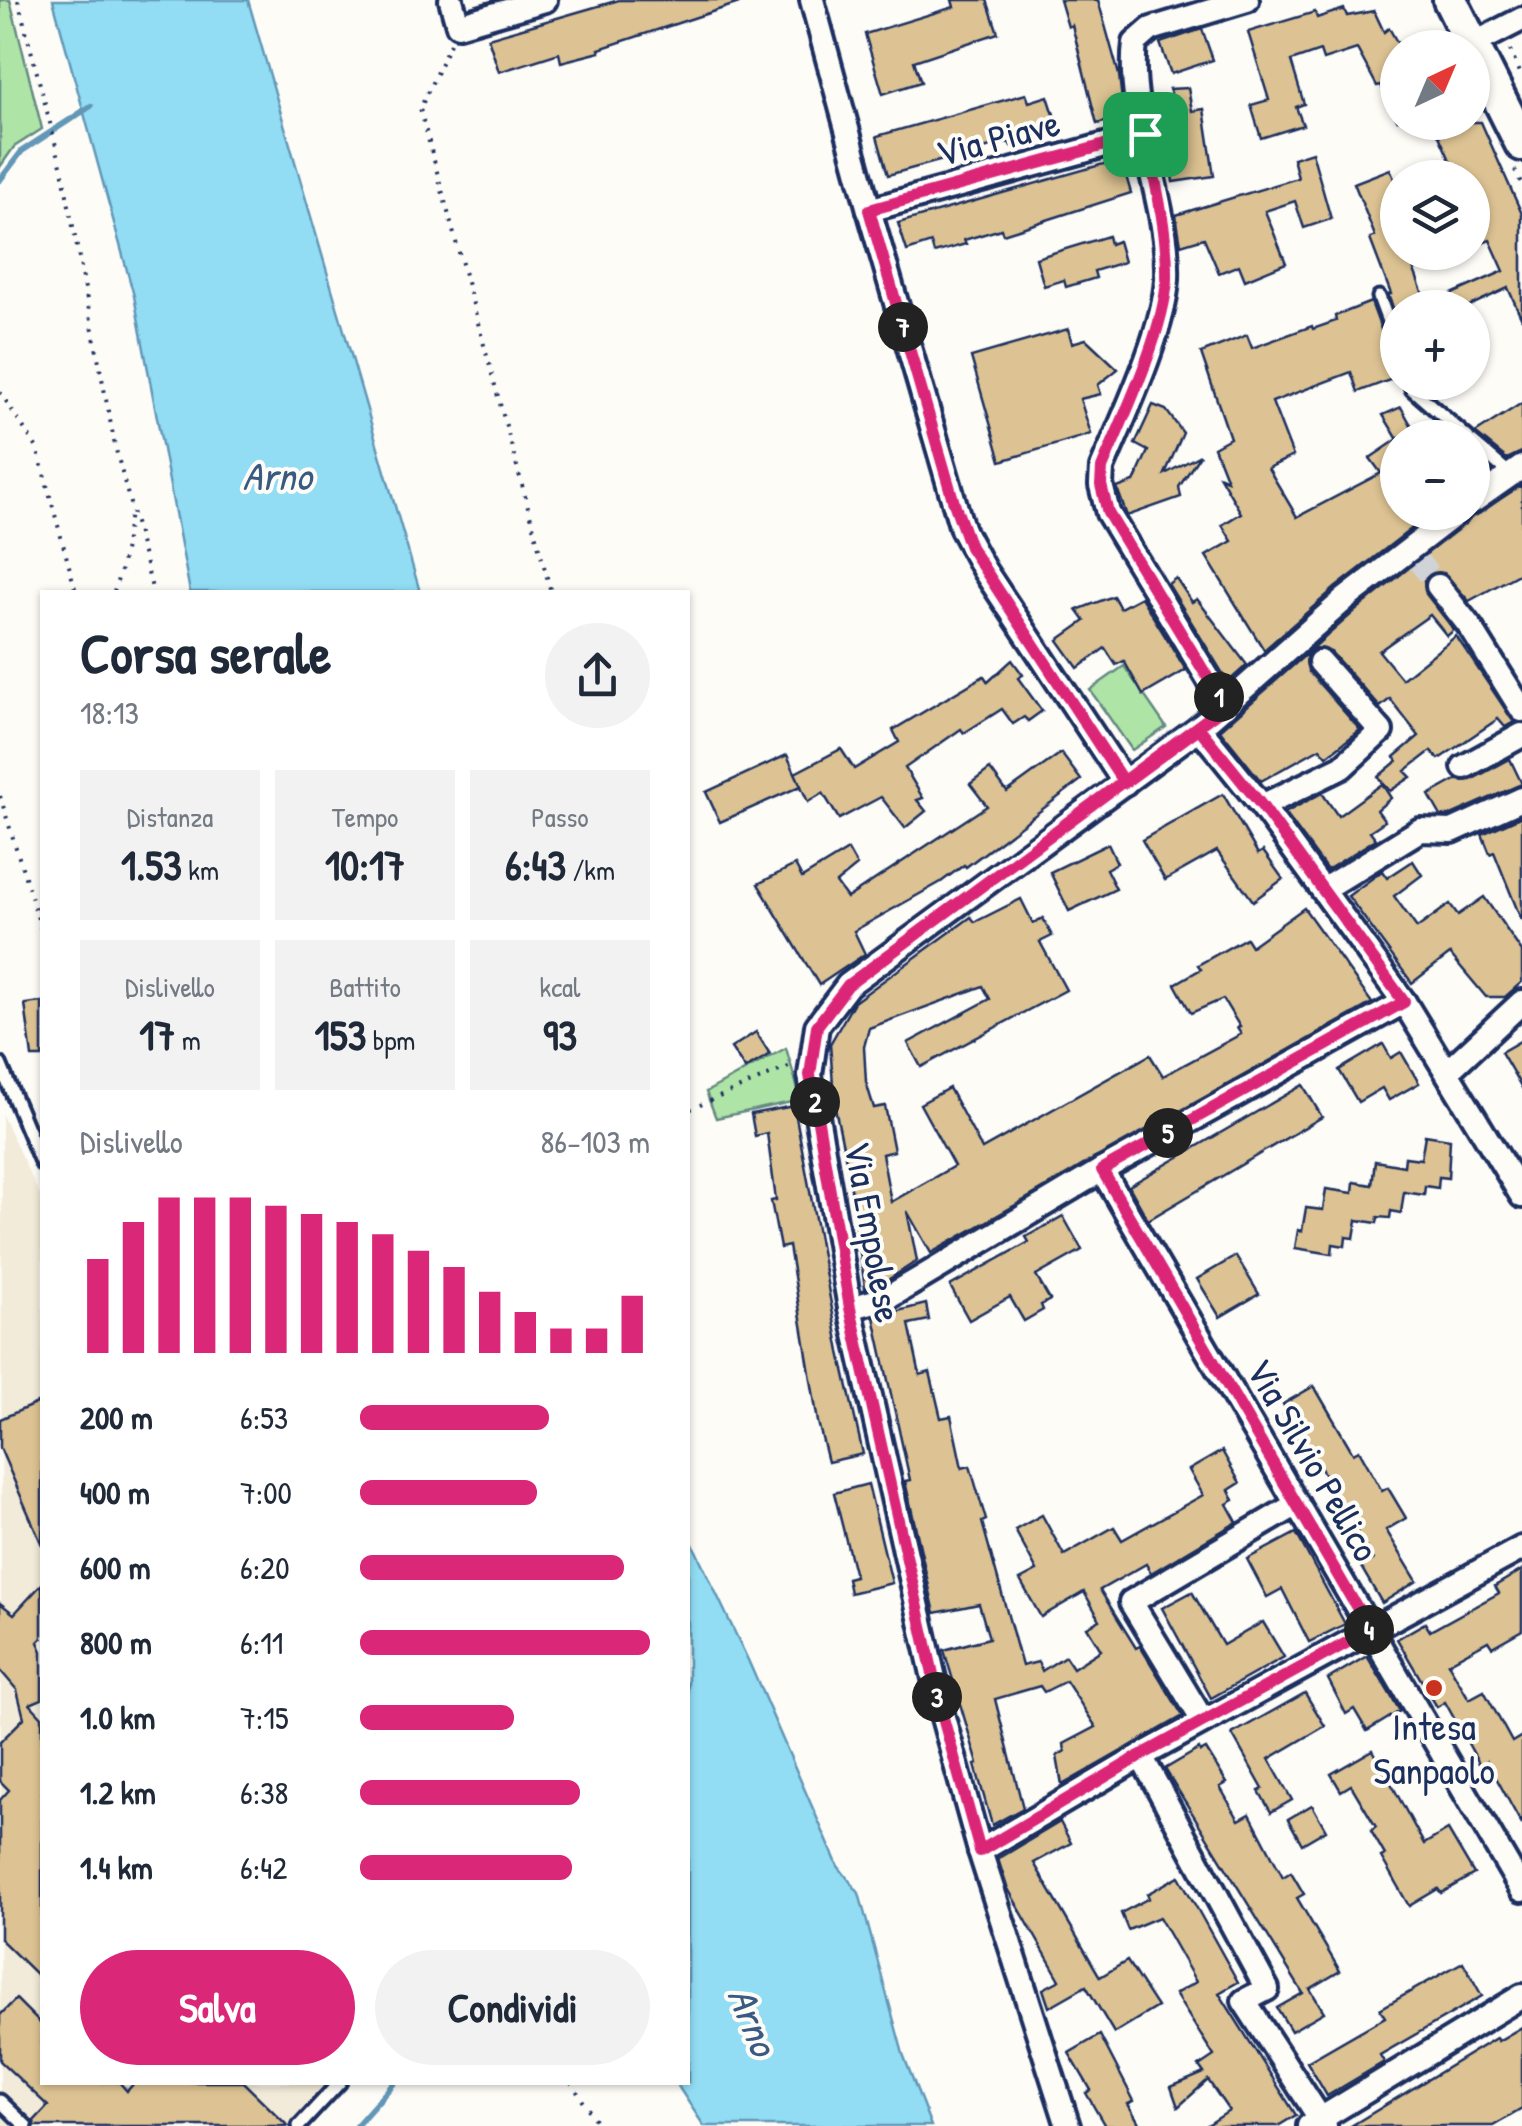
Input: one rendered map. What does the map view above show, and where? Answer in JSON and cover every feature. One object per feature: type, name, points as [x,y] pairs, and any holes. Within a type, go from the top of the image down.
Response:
[{"type":"main road","points":[[1450,0],[1522,144]]},
{"type":"main road","points":[[1467,0],[1481,30]]},
{"type":"main road","points":[[1490,48],[1522,109]]},
{"type":"street","points":[[451,0],[458,25],[544,0]]},
{"type":"street","points":[[812,0],[869,210],[970,547],[1124,783]]},
{"type":"street","points":[[1225,706],[1108,513],[1101,485],[1102,468],[1165,295],[1164,243],[1132,68],[1135,44],[1151,29],[1247,0]]},
{"type":"street","points":[[1490,36],[1522,20]]},
{"type":"street","name":"Via Piave","points":[[869,210],[1145,134]]},
{"type":"street","points":[[1490,489],[1516,470]]},
{"type":"street","name":"Via Empolese","points":[[1068,2126],[980,1851],[942,1714],[850,1308],[810,1075],[817,1026],[848,985],[1308,649],[1344,600],[1411,554],[1438,530]]},
{"type":"street","points":[[1438,586],[1480,642],[1522,710]]},
{"type":"street","points":[[1262,806],[1342,767],[1381,731],[1308,649]]},
{"type":"street","points":[[1199,728],[1262,806],[1404,1002],[1522,1196]]},
{"type":"street","points":[[1464,766],[1522,735]]},
{"type":"street","points":[[1324,890],[1420,830],[1452,831],[1522,799]]},
{"type":"street","points":[[850,1308],[889,1297],[1102,1170],[1404,1002]]},
{"type":"street","points":[[1448,1071],[1522,1002]]},
{"type":"street","name":"Via Silvio Pellico","points":[[1102,1170],[1522,1890]]},
{"type":"street","points":[[1203,1721],[1131,1602],[1297,1504]]},
{"type":"street","points":[[980,1851],[1140,1756],[1522,1548]]},
{"type":"street","points":[[1140,1756],[1267,1989],[1244,2001],[1318,2124],[1522,1996]]},
{"type":"lane","points":[[1425,400],[1447,420]]},
{"type":"lane","points":[[1490,453],[1516,470]]},
{"type":"lane","points":[[0,1062],[40,1159]]},
{"type":"lane","points":[[299,2126],[337,2085]]},
{"type":"lane","points":[[0,2102],[26,2126]]},
{"type":"path","points":[[18,0],[78,244],[115,446],[152,590]]},
{"type":"path","points":[[458,25],[420,110],[549,590]]},
{"type":"path","points":[[0,392],[37,448],[75,590]]},
{"type":"path","points":[[115,590],[130,508]]},
{"type":"path","points":[[0,796],[40,926]]},
{"type":"path","points":[[690,1109],[813,1056]]},
{"type":"path","points":[[573,2085],[599,2126]]},
{"type":"shaded area","points":[[2,1115],[40,1196],[40,2085],[346,2085],[313,2126],[0,2126]]},
{"type":"green space","points":[[0,0],[10,0],[42,129],[14,147],[0,167]]},
{"type":"green space","points":[[1124,666],[1166,727],[1132,750],[1090,690]]},
{"type":"green space","points":[[786,1048],[801,1100],[716,1118],[706,1092]]},
{"type":"water","name":"Arno","points":[[53,0],[248,0],[419,590],[190,590],[134,296]]},
{"type":"water","name":"Arno","points":[[690,1538],[838,1866],[859,1893],[903,2054],[931,2126],[704,2126],[677,2085],[690,2085]]},
{"type":"building","points":[[619,0],[739,3],[599,49],[600,52],[561,62],[559,53],[499,72],[488,38]]},
{"type":"building","points":[[952,0],[987,0],[998,33],[914,61],[921,82],[883,94],[865,34],[954,7]]},
{"type":"building","points":[[1060,0],[1098,0],[1119,75],[1124,117],[1097,124],[1072,25],[1068,27]]},
{"type":"building","points":[[1344,9],[1347,16],[1374,11],[1383,30],[1380,30],[1380,85],[1357,49],[1323,60],[1320,51],[1291,61],[1304,104],[1296,107],[1303,125],[1261,138],[1251,105],[1269,100],[1248,32],[1315,12],[1317,18]]},
{"type":"building","points":[[1202,29],[1213,60],[1171,74],[1160,43]]},
{"type":"building","points":[[1188,88],[1192,111],[1204,109],[1214,176],[1173,182],[1162,108],[1175,106],[1169,89]]},
{"type":"building","points":[[1026,94],[1029,102],[1048,96],[1059,130],[1011,146],[1009,142],[888,175],[877,136]]},
{"type":"building","points":[[1441,140],[1489,140],[1522,214],[1522,319],[1508,288],[1490,296],[1490,290],[1461,290],[1504,271],[1490,240],[1490,160],[1450,160]]},
{"type":"building","points":[[1312,152],[1331,219],[1304,228],[1295,201],[1265,211],[1286,263],[1245,280],[1239,265],[1219,273],[1204,238],[1181,245],[1176,215],[1298,178],[1293,158]]},
{"type":"building","points":[[1121,159],[1131,193],[1003,234],[1001,229],[964,240],[966,244],[934,253],[931,243],[907,251],[898,223]]},
{"type":"building","points":[[1380,173],[1380,265],[1370,239],[1375,236],[1354,183]]},
{"type":"building","points":[[1108,236],[1110,244],[1118,241],[1124,262],[1094,271],[1096,278],[1066,287],[1064,280],[1044,286],[1036,258]]},
{"type":"building","points":[[1382,270],[1414,270],[1421,290],[1389,290]]},
{"type":"building","points":[[1371,302],[1380,326],[1380,384],[1358,392],[1351,372],[1272,402],[1293,456],[1268,468],[1297,517],[1380,474],[1380,530],[1410,530],[1264,650],[1206,556],[1232,541],[1222,525],[1241,513],[1220,477],[1227,480],[1214,447],[1230,438],[1201,353],[1247,335],[1252,348],[1336,321],[1335,316]]},
{"type":"building","points":[[1068,329],[1072,343],[1086,339],[1118,369],[1098,385],[1101,394],[1080,399],[1091,434],[1001,461],[971,357]]},
{"type":"building","points":[[1522,403],[1522,452],[1507,459],[1490,445],[1490,423]]},
{"type":"building","points":[[1153,405],[1166,410],[1183,433],[1165,474],[1200,455],[1179,487],[1181,497],[1127,516],[1117,488],[1134,482],[1148,451],[1135,444]]},
{"type":"building","points":[[1401,407],[1409,420],[1386,420],[1383,415]]},
{"type":"building","points":[[1380,451],[1380,472],[1370,458]]},
{"type":"building","points":[[1522,485],[1522,572],[1469,601],[1444,573],[1430,574],[1424,581],[1426,594],[1454,630],[1447,636],[1430,615],[1379,651],[1402,679],[1456,636],[1514,722],[1505,727],[1498,719],[1439,759],[1431,751],[1405,771],[1411,777],[1390,791],[1378,777],[1419,736],[1390,699],[1380,707],[1331,652],[1316,648],[1306,656],[1308,671],[1360,730],[1327,756],[1320,748],[1261,781],[1220,730],[1354,612],[1456,530],[1490,530],[1490,505]]},
{"type":"building","points":[[1176,578],[1247,665],[1228,682],[1168,584]]},
{"type":"building","points":[[1113,596],[1120,608],[1141,597],[1186,670],[1143,695],[1124,661],[1116,665],[1105,648],[1078,668],[1058,640],[1085,621],[1077,610]]},
{"type":"building","points":[[1012,660],[1023,675],[1018,678],[1042,711],[1028,721],[1024,717],[1013,724],[1002,709],[964,733],[961,729],[905,768],[923,798],[917,800],[926,811],[905,828],[881,797],[839,819],[823,793],[808,802],[795,773],[841,749],[854,769],[899,742],[893,730],[984,676],[988,682]]},
{"type":"building","points":[[1061,753],[1081,780],[966,867],[854,931],[865,954],[819,985],[758,884],[795,865],[802,878],[848,850],[857,866],[836,883],[847,898],[987,806],[970,784],[990,769],[1007,792]]},
{"type":"building","points":[[787,755],[801,786],[720,822],[706,792]]},
{"type":"building","points":[[1510,759],[1522,784],[1441,816],[1429,795],[1456,780],[1471,780]]},
{"type":"building","points":[[1382,784],[1391,798],[1377,810],[1385,821],[1370,831],[1376,839],[1327,870],[1285,813],[1322,793],[1338,816]]},
{"type":"building","points":[[1223,794],[1258,854],[1263,851],[1283,879],[1253,901],[1217,851],[1165,880],[1142,840]]},
{"type":"building","points":[[1522,816],[1521,919],[1494,852],[1490,854],[1482,834]]},
{"type":"building","points":[[1108,844],[1117,863],[1106,869],[1116,889],[1069,911],[1050,872]]},
{"type":"building","points":[[1413,861],[1422,875],[1394,896],[1417,928],[1450,904],[1458,915],[1484,897],[1522,952],[1522,982],[1505,997],[1486,997],[1450,954],[1412,983],[1348,896],[1382,871],[1387,878]]},
{"type":"building","points":[[1021,899],[1033,923],[1043,918],[1052,936],[1040,942],[1066,990],[921,1067],[908,1043],[990,999],[983,986],[869,1028],[864,1047],[866,1082],[874,1108],[885,1106],[894,1151],[882,1154],[891,1202],[954,1166],[920,1104],[949,1088],[982,1149],[1150,1055],[1163,1076],[1241,1034],[1223,999],[1191,1013],[1175,984],[1201,969],[1198,965],[1246,938],[1251,946],[1304,908],[1372,1003],[931,1253],[907,1211],[917,1261],[883,1283],[865,1288],[849,1175],[830,1084],[830,1044],[854,1002],[971,917],[975,922]]},
{"type":"building","points":[[40,1002],[40,1057],[32,1057],[25,1004]]},
{"type":"building","points":[[756,1032],[770,1054],[745,1069],[731,1048]]},
{"type":"building","points":[[1522,1040],[1522,1088],[1501,1052]]},
{"type":"building","points":[[1383,1044],[1391,1058],[1401,1052],[1419,1083],[1389,1100],[1382,1088],[1358,1102],[1339,1070]]},
{"type":"building","points":[[1303,1085],[1322,1117],[1148,1220],[1129,1186]]},
{"type":"building","points":[[794,1106],[863,1454],[828,1462],[789,1246],[780,1248],[771,1201],[776,1200],[767,1133],[755,1136],[751,1114]]},
{"type":"building","points":[[1425,1135],[1450,1139],[1448,1178],[1439,1177],[1438,1188],[1425,1186],[1424,1195],[1404,1192],[1401,1213],[1391,1211],[1390,1218],[1378,1217],[1377,1223],[1357,1220],[1354,1238],[1346,1237],[1345,1246],[1333,1244],[1332,1254],[1295,1248],[1306,1208],[1323,1210],[1326,1189],[1353,1193],[1354,1182],[1372,1185],[1375,1161],[1404,1166],[1405,1157],[1421,1159]]},
{"type":"building","points":[[1063,1216],[1082,1250],[1036,1276],[1050,1300],[1041,1305],[1043,1310],[1024,1321],[1010,1297],[969,1320],[950,1286],[1029,1242],[1026,1237]]},
{"type":"building","points":[[1236,1256],[1259,1294],[1220,1317],[1197,1279]]},
{"type":"building","points":[[926,1304],[929,1320],[909,1324],[920,1375],[930,1372],[941,1418],[951,1416],[962,1468],[970,1466],[1022,1666],[1038,1662],[1042,1671],[1065,1656],[1073,1668],[1101,1650],[1087,1627],[1100,1620],[1084,1592],[1041,1617],[1020,1580],[1037,1571],[1015,1530],[1042,1515],[1064,1555],[1114,1527],[1122,1540],[1203,1495],[1189,1470],[1222,1451],[1240,1483],[1229,1490],[1234,1500],[1227,1504],[1237,1522],[1151,1573],[1146,1564],[1100,1590],[1183,1716],[1062,1785],[1057,1756],[1065,1751],[1064,1744],[1096,1727],[1066,1681],[1044,1692],[1040,1686],[995,1699],[1023,1808],[992,1825],[944,1650],[989,1638],[979,1604],[935,1613],[874,1317]]},
{"type":"building","points":[[1314,1386],[1353,1453],[1359,1450],[1382,1491],[1388,1488],[1406,1518],[1386,1530],[1417,1581],[1382,1603],[1361,1567],[1373,1560],[1307,1444],[1301,1447],[1283,1415],[1287,1412],[1283,1404]]},
{"type":"building","points":[[40,1402],[40,1540],[0,1448],[0,1419]]},
{"type":"building","points":[[868,1484],[892,1583],[850,1593],[847,1578],[855,1576],[834,1493]]},
{"type":"building","points":[[1296,1533],[1345,1624],[1309,1642],[1282,1589],[1267,1597],[1247,1559]]},
{"type":"building","points":[[1522,1570],[1522,1630],[1492,1647],[1488,1641],[1448,1663],[1469,1699],[1484,1691],[1512,1742],[1522,1736],[1522,1825],[1487,1761],[1480,1765],[1445,1702],[1437,1707],[1397,1639],[1425,1623],[1430,1631],[1499,1593],[1495,1586]]},
{"type":"building","points":[[40,1586],[40,1700],[30,1704],[40,1715],[40,1978],[0,1939],[0,1800],[9,1790],[0,1781],[0,1742],[24,1718],[17,1690],[0,1670],[0,1603],[14,1614]]},
{"type":"building","points":[[1192,1592],[1223,1645],[1263,1622],[1284,1657],[1211,1698],[1162,1608]]},
{"type":"building","points":[[1367,1656],[1400,1711],[1367,1731],[1354,1709],[1346,1714],[1328,1679]]},
{"type":"building","points":[[1305,1693],[1325,1726],[1269,1759],[1292,1800],[1271,1812],[1259,1791],[1263,1789],[1232,1734]]},
{"type":"building","points":[[1199,1749],[1206,1749],[1227,1783],[1220,1787],[1239,1820],[1250,1814],[1283,1877],[1291,1872],[1304,1894],[1297,1898],[1340,1971],[1310,1989],[1324,2012],[1291,2031],[1277,2008],[1303,1993],[1165,1769]]},
{"type":"building","points":[[1373,1750],[1424,1844],[1448,1830],[1474,1874],[1409,1906],[1381,1857],[1385,1855],[1371,1831],[1376,1827],[1351,1785],[1341,1791],[1331,1774]]},
{"type":"building","points":[[1312,1805],[1326,1830],[1302,1844],[1288,1819]]},
{"type":"building","points":[[1060,1822],[1071,1843],[1034,1863],[1100,1977],[1127,1961],[1157,2007],[1114,2033],[1086,1986],[1049,2007],[1043,1989],[1060,1980],[1007,1887],[998,1859]]},
{"type":"building","points":[[1179,1876],[1238,1982],[1219,1993],[1296,2115],[1278,2126],[1206,2126],[1229,2111],[1208,2080],[1178,2107],[1171,2087],[1204,2073],[1199,2066],[1214,2056],[1175,1994],[1196,1982],[1159,1917],[1128,1930],[1121,1913]]},
{"type":"building","points":[[1463,1962],[1482,1996],[1380,2055],[1384,2062],[1327,2096],[1307,2062],[1385,2017],[1380,2009]]},
{"type":"building","points":[[16,1999],[40,2023],[40,2085],[122,2085],[127,2091],[132,2085],[246,2085],[288,2126],[35,2126],[34,2121],[48,2106],[0,2061],[0,2015]]},
{"type":"building","points":[[1522,2027],[1522,2109],[1493,2126],[1351,2126],[1496,2038],[1498,2041]]},
{"type":"building","points":[[1100,2035],[1134,2101],[1128,2104],[1141,2126],[1105,2126],[1086,2093],[1091,2090],[1069,2053]]},
{"type":"waterway","points":[[0,180],[22,151],[91,106]]},
{"type":"waterway","points":[[356,2126],[392,2085]]},
{"type":"tunnel","points":[[1415,557],[1438,586]]},
{"type":"place","name":"Intesa Sanpaolo","points":[[1434,1688]]},
{"type":"route","points":[[1145,134],[869,210],[962,530],[984,570],[1124,783],[1188,736],[1199,728],[1262,806],[1404,1002],[1102,1170],[1370,1630],[1140,1756],[980,1851],[942,1714],[850,1308],[810,1075],[817,1026],[848,985],[982,885],[1124,783],[1199,728],[1225,706],[1108,513],[1101,485],[1102,468],[1162,312],[1167,278],[1145,134]]}]
